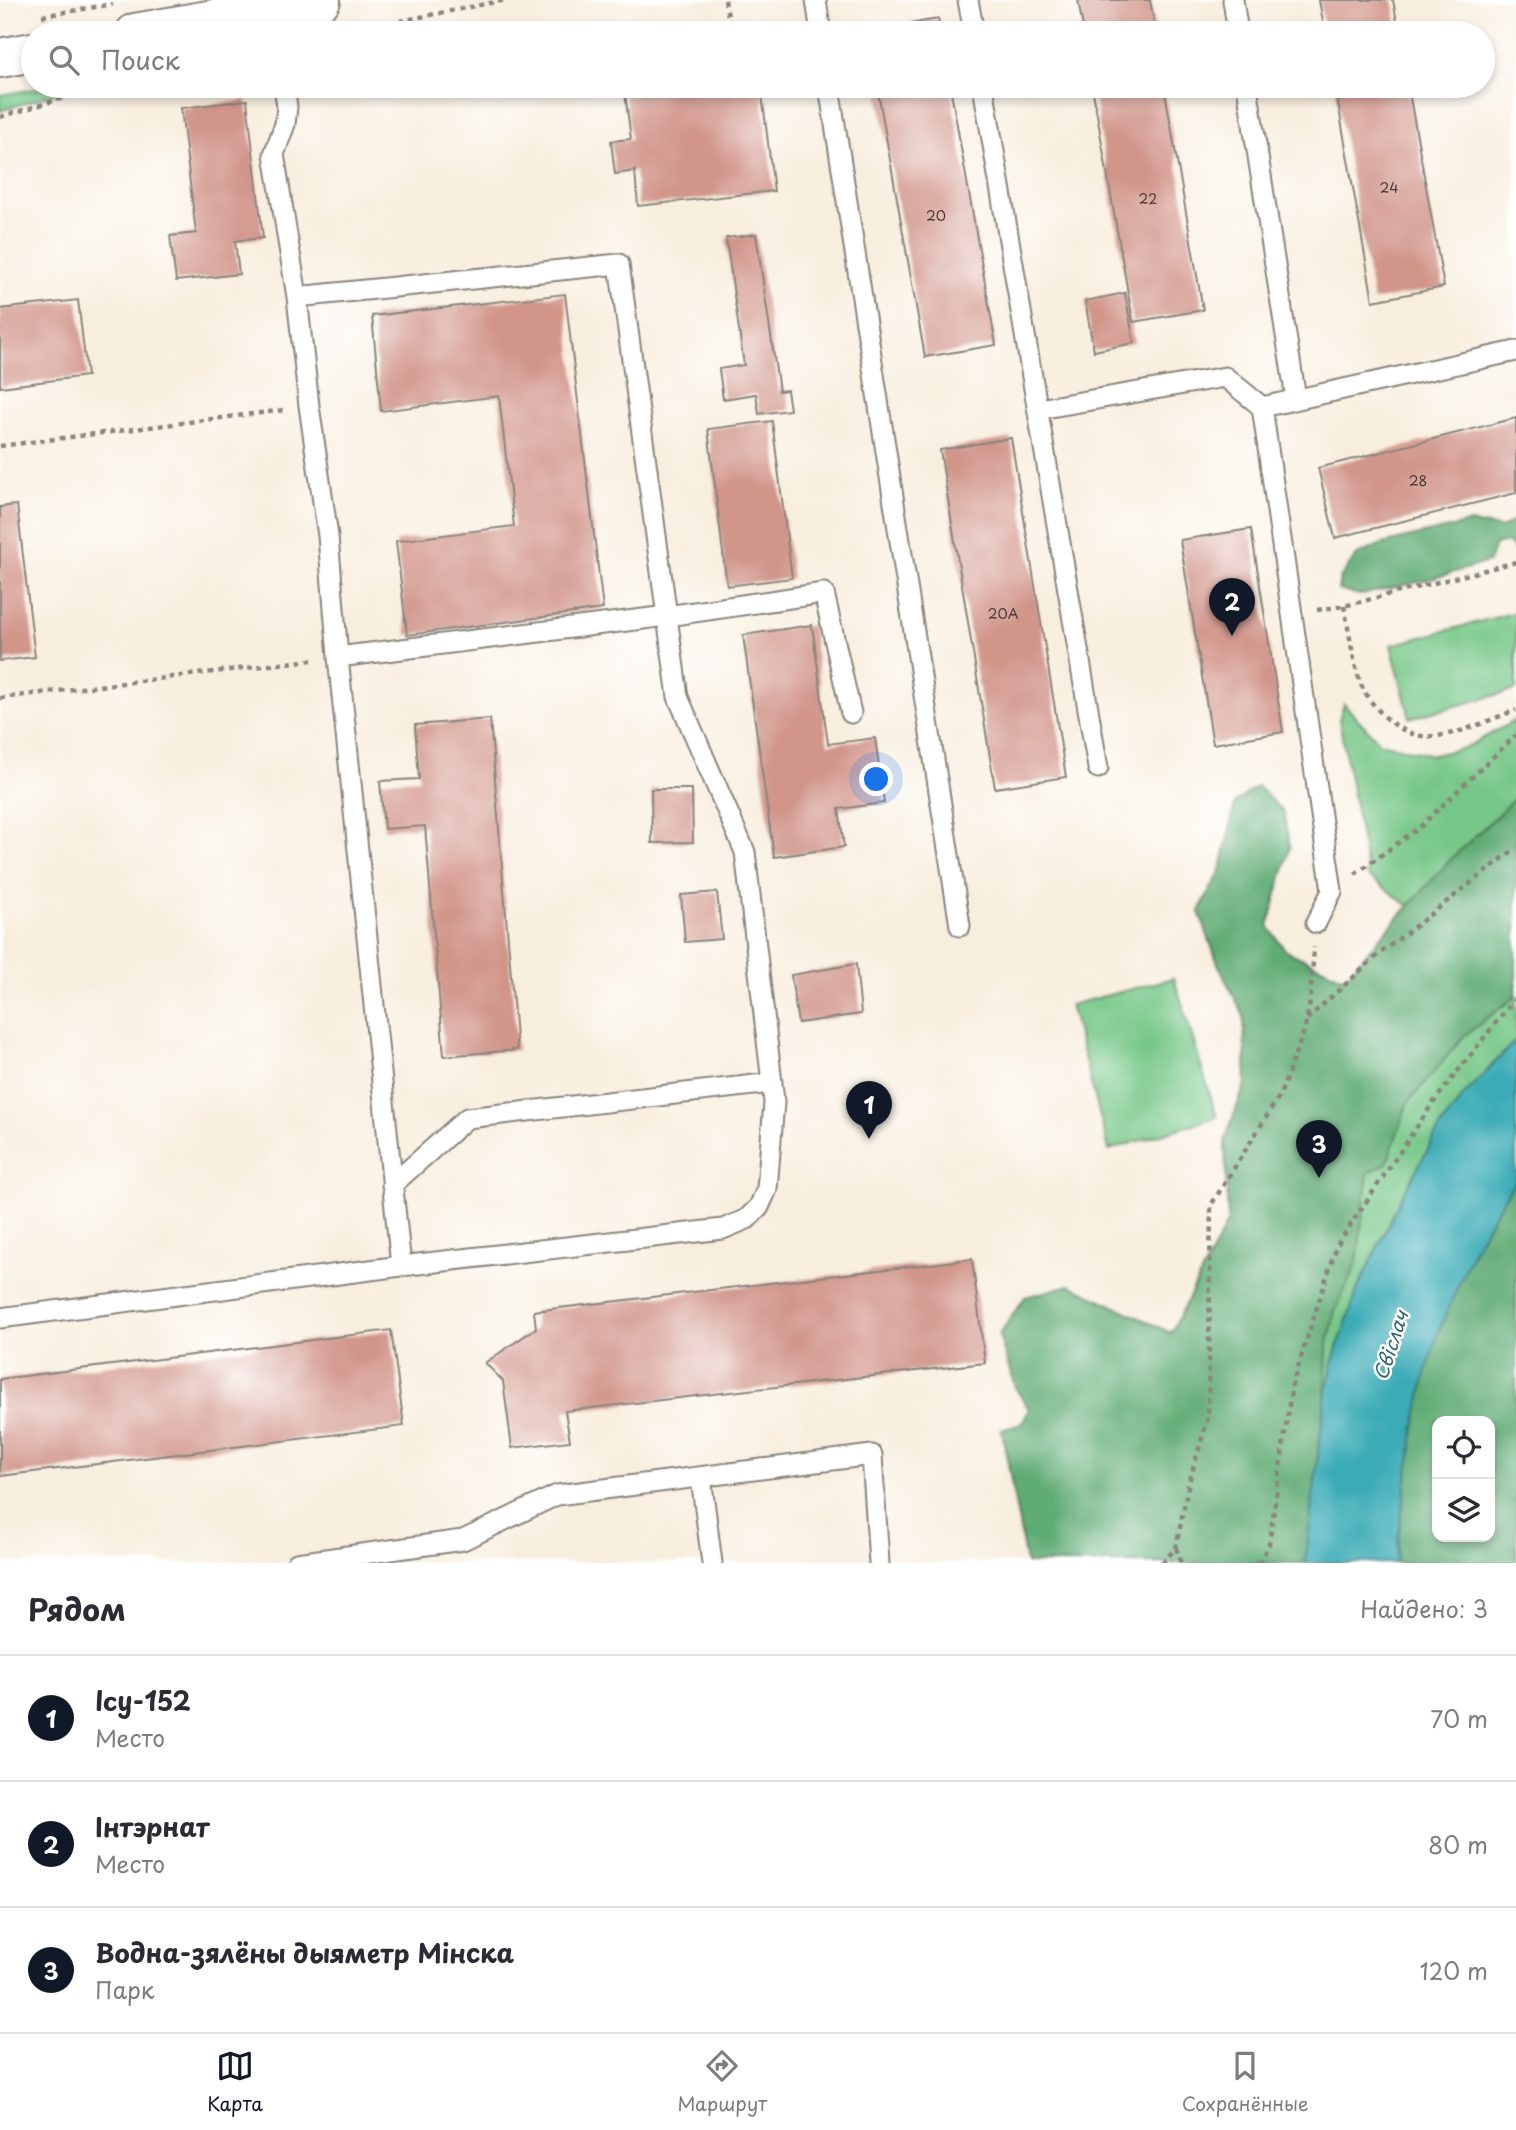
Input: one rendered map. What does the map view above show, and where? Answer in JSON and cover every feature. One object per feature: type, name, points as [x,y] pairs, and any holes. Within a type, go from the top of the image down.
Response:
[{"type":"street","points":[[130,18],[272,21],[321,0]]},
{"type":"street","points":[[0,58],[21,45]]},
{"type":"lane","points":[[816,0],[819,21]]},
{"type":"lane","points":[[968,0],[972,21]]},
{"type":"lane","points":[[1233,0],[1236,21]]},
{"type":"lane","points":[[286,98],[285,124],[274,154],[297,297],[309,406],[328,536],[401,1266]]},
{"type":"lane","points":[[831,98],[960,926]]},
{"type":"lane","points":[[985,98],[1098,768]]},
{"type":"lane","points":[[1249,98],[1296,399]]},
{"type":"lane","points":[[0,1318],[401,1266],[723,1229],[747,1219],[759,1207],[767,1189],[774,1102],[745,852],[678,697],[619,264],[297,297]]},
{"type":"lane","points":[[1262,407],[1516,351]]},
{"type":"lane","points":[[1039,409],[1226,377],[1262,407],[1332,891],[1316,923]]},
{"type":"lane","points":[[338,657],[667,616],[824,593],[851,712]]},
{"type":"lane","points":[[393,1185],[467,1118],[772,1083]]},
{"type":"lane","points":[[297,1563],[463,1540],[557,1496],[872,1455],[879,1563]]},
{"type":"lane","points":[[701,1477],[712,1563]]},
{"type":"path","points":[[401,21],[505,0]]},
{"type":"path","points":[[725,0],[729,21]]},
{"type":"path","points":[[0,117],[63,98]]},
{"type":"path","points":[[0,446],[309,406]]},
{"type":"path","points":[[1292,614],[1344,606],[1516,562]]},
{"type":"path","points":[[1344,606],[1363,689],[1377,709],[1399,729],[1423,736],[1451,732],[1516,710]]},
{"type":"path","points":[[0,698],[338,657]]},
{"type":"path","points":[[1332,891],[1420,827],[1516,735]]},
{"type":"path","points":[[1306,1019],[1378,956],[1516,848]]},
{"type":"path","points":[[1181,1563],[1176,1548],[1188,1486],[1208,1418],[1211,1205],[1280,1096],[1310,1002],[1316,923]]},
{"type":"path","points":[[1259,1563],[1269,1544],[1292,1385],[1337,1245],[1433,1103],[1516,997]]},
{"type":"path","points":[[1162,1563],[1176,1548]]},
{"type":"green space","points":[[21,91],[21,98],[41,98],[0,111],[0,95]]},
{"type":"green space","points":[[1516,519],[1516,552],[1507,542],[1495,545],[1489,562],[1428,580],[1360,595],[1338,590],[1340,578],[1357,555],[1382,544],[1469,523],[1501,528]]},
{"type":"green space","points":[[1516,612],[1516,690],[1410,718],[1391,645]]},
{"type":"green space","points":[[1344,704],[1380,743],[1433,755],[1465,748],[1516,720],[1516,1040],[1464,1095],[1441,1126],[1402,1196],[1359,1286],[1333,1360],[1325,1399],[1305,1563],[1026,1563],[1002,1430],[1023,1423],[1029,1409],[1015,1387],[999,1335],[1025,1297],[1070,1285],[1171,1333],[1228,1221],[1225,1140],[1246,1082],[1244,1016],[1219,966],[1199,911],[1221,870],[1235,803],[1257,786],[1283,812],[1290,847],[1268,926],[1286,951],[1345,978],[1409,906],[1368,876],[1339,719]]},
{"type":"green space","points":[[1257,786],[1283,812],[1290,847],[1268,926],[1286,951],[1344,978],[1451,859],[1516,797],[1516,996],[1464,1036],[1407,1104],[1387,1163],[1368,1173],[1357,1262],[1335,1311],[1327,1348],[1325,1399],[1305,1563],[1026,1563],[1002,1430],[1023,1423],[1029,1409],[1015,1387],[999,1335],[1025,1297],[1070,1285],[1171,1333],[1228,1221],[1225,1140],[1246,1082],[1244,1016],[1219,966],[1199,911],[1221,870],[1235,803]]},
{"type":"green space","points":[[1174,978],[1217,1117],[1109,1150],[1070,1005]]},
{"type":"green space","points":[[1516,1180],[1516,1563],[1396,1563],[1410,1446],[1429,1359],[1446,1312],[1483,1235]]},
{"type":"water","name":"Свіслач","points":[[1516,1040],[1516,1180],[1473,1251],[1438,1333],[1415,1426],[1396,1563],[1305,1563],[1325,1399],[1333,1360],[1359,1286],[1402,1196],[1441,1126],[1464,1095]]},
{"type":"building","points":[[1078,0],[1150,0],[1154,21],[1082,21]]},
{"type":"building","points":[[1319,0],[1393,0],[1397,21],[1323,21]]},
{"type":"building","points":[[626,98],[762,98],[774,191],[638,206],[635,171],[615,174],[611,141],[631,139]]},
{"type":"building","points":[[879,98],[952,98],[996,345],[925,357]]},
{"type":"building","points":[[1094,98],[1166,98],[1203,310],[1133,322]]},
{"type":"building","points":[[1337,98],[1410,98],[1444,287],[1373,301]]},
{"type":"building","points":[[247,100],[263,238],[235,241],[239,274],[176,281],[170,236],[196,233],[181,108]]},
{"type":"building","points":[[756,234],[779,391],[787,390],[790,410],[759,414],[756,394],[723,399],[719,369],[744,365],[726,238]]},
{"type":"building","points":[[1125,293],[1134,343],[1094,351],[1085,301]]},
{"type":"building","points":[[565,294],[603,609],[407,635],[396,541],[514,526],[499,396],[381,411],[372,316]]},
{"type":"building","points":[[78,300],[87,376],[0,387],[0,309]]},
{"type":"building","points":[[1516,418],[1516,493],[1335,538],[1318,468]]},
{"type":"building","points":[[772,421],[792,578],[727,586],[708,429]]},
{"type":"building","points":[[1011,438],[1066,777],[995,788],[940,450]]},
{"type":"building","points":[[17,505],[35,657],[0,661],[0,507]]},
{"type":"building","points":[[1251,529],[1283,732],[1213,744],[1180,540]]},
{"type":"building","points":[[812,625],[828,744],[875,738],[884,803],[839,809],[844,847],[774,857],[743,635]]},
{"type":"building","points":[[490,719],[517,1050],[444,1056],[425,826],[384,829],[380,781],[419,779],[415,725]]},
{"type":"building","points":[[651,789],[692,789],[693,842],[652,843]]},
{"type":"building","points":[[717,892],[722,939],[685,942],[681,895]]},
{"type":"building","points":[[856,964],[861,1014],[798,1023],[791,975]]},
{"type":"building","points":[[972,1259],[985,1363],[565,1411],[570,1441],[512,1448],[503,1381],[485,1363],[536,1328],[534,1311]]},
{"type":"building","points":[[391,1330],[404,1426],[0,1476],[0,1379]]},
{"type":"place","name":"Інтэрнат","points":[[1232,636]]},
{"type":"place","name":"Ісу-152","points":[[869,1139]]},
{"type":"place","name":"Водна-зялёны дыяметр Мінска","points":[[1319,1178]]}]
